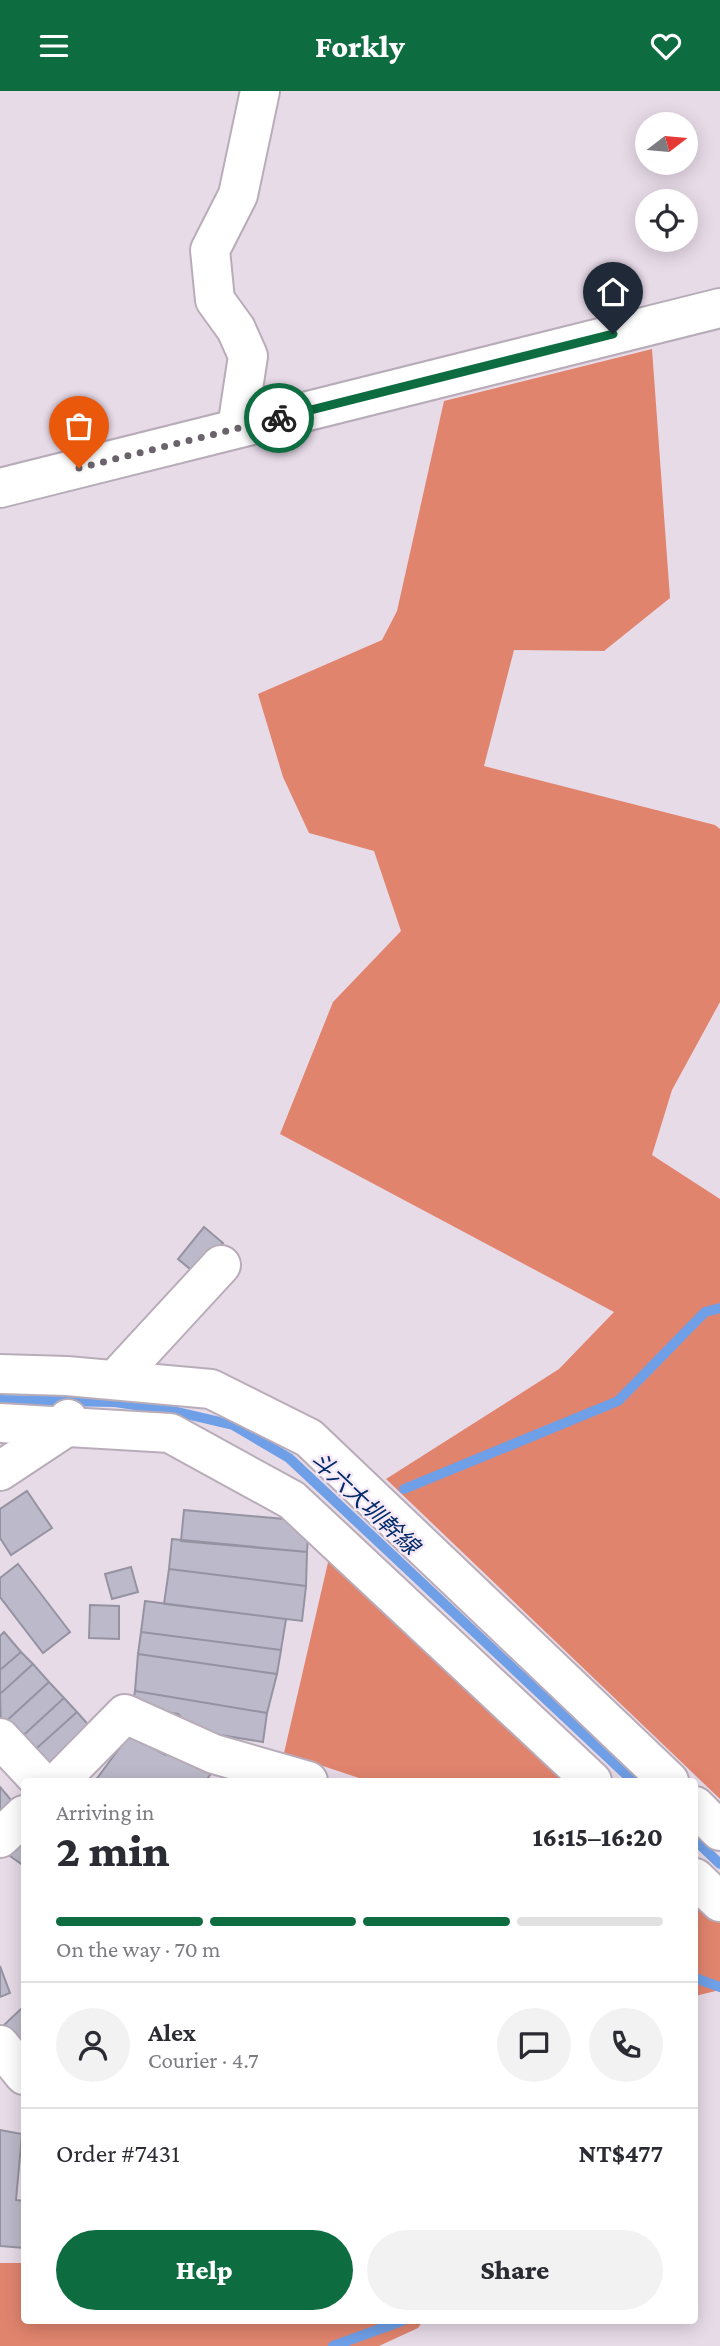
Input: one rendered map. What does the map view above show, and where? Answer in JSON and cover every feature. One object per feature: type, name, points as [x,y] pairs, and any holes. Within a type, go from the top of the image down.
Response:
[{"type":"street","points":[[237,429],[248,356],[236,328],[215,300],[210,250],[238,195],[260,91]]},
{"type":"street","points":[[0,488],[720,308]]},
{"type":"street","points":[[115,1380],[221,1265]]},
{"type":"street","points":[[0,1374],[67,1376],[211,1389],[309,1438],[666,1778]]},
{"type":"street","points":[[67,1376],[68,1426]]},
{"type":"street","points":[[0,1423],[170,1433],[292,1500],[589,1778]]},
{"type":"street","points":[[0,1471],[68,1426]]},
{"type":"street","points":[[62,1778],[125,1714],[214,1754],[298,1778]]},
{"type":"street","points":[[0,1738],[37,1778]]},
{"type":"street","points":[[698,1810],[720,1831]]},
{"type":"street","points":[[0,1839],[21,1818]]},
{"type":"street","points":[[698,1881],[720,1902]]},
{"type":"street","points":[[0,2045],[21,2071]]},
{"type":"shaded area","points":[[652,349],[670,598],[604,651],[514,650],[484,766],[715,825],[720,829],[720,1002],[672,1090],[652,1155],[720,1199],[720,1799],[386,1479],[559,1369],[614,1312],[280,1134],[333,1002],[401,931],[374,851],[309,833],[283,777],[258,694],[382,640],[397,611],[444,401]]},
{"type":"shaded area","points":[[329,1558],[565,1778],[359,1778],[284,1753]]},
{"type":"shaded area","points":[[698,1902],[720,1923],[720,1990],[698,1995]]},
{"type":"shaded area","points":[[0,2263],[21,2263],[21,2324],[421,2324],[418,2328],[379,2346],[0,2346]]},
{"type":"building","points":[[204,1227],[223,1243],[196,1274],[178,1259]]},
{"type":"building","points":[[27,1491],[52,1528],[11,1555],[0,1538],[0,1509]]},
{"type":"building","points":[[184,1510],[296,1520],[308,1537],[307,1552],[181,1541]]},
{"type":"building","points":[[172,1539],[307,1552],[306,1586],[169,1569]]},
{"type":"building","points":[[18,1564],[70,1632],[43,1653],[0,1597],[0,1578]]},
{"type":"building","points":[[131,1567],[138,1592],[112,1599],[105,1574]]},
{"type":"building","points":[[169,1569],[306,1586],[302,1621],[164,1604]]},
{"type":"building","points":[[145,1601],[286,1619],[281,1650],[141,1632]]},
{"type":"building","points":[[90,1605],[119,1606],[119,1639],[89,1638]]},
{"type":"building","points":[[4,1632],[21,1652],[0,1670],[0,1636]]},
{"type":"building","points":[[141,1632],[281,1650],[277,1674],[138,1654]]},
{"type":"building","points":[[21,1652],[33,1664],[0,1694],[0,1670]]},
{"type":"building","points":[[138,1654],[277,1674],[267,1713],[135,1691]]},
{"type":"building","points":[[33,1664],[49,1682],[1,1726],[0,1694]]},
{"type":"building","points":[[49,1682],[64,1698],[16,1742],[1,1726]]},
{"type":"building","points":[[135,1691],[267,1713],[263,1742],[195,1731],[178,1714],[132,1707]]},
{"type":"building","points":[[64,1698],[77,1712],[28,1756],[16,1742]]},
{"type":"building","points":[[77,1712],[92,1729],[45,1775],[28,1756]]},
{"type":"building","points":[[130,1734],[165,1755],[174,1743],[216,1766],[208,1778],[97,1778]]},
{"type":"building","points":[[0,1787],[16,1806],[0,1820]]},
{"type":"building","points":[[21,1840],[21,1864],[10,1856]]},
{"type":"building","points":[[0,1966],[10,1993],[0,1997]]},
{"type":"building","points":[[21,2009],[21,2044],[4,2025]]},
{"type":"building","points":[[0,2130],[21,2134],[16,2200],[21,2201],[21,2248],[0,2246]]},
{"type":"waterway","points":[[404,1489],[618,1401],[705,1312],[720,1308]]},
{"type":"waterway","name":"斗六大圳幹線","points":[[0,1400],[115,1402],[169,1410],[233,1425],[289,1458],[630,1778]]},
{"type":"waterway","name":"斗六大圳幹線","points":[[698,1843],[720,1864]]},
{"type":"waterway","points":[[698,1979],[720,1987]]},
{"type":"waterway","points":[[333,2346],[394,2324]]},
{"type":"way so far","points":[[79,468],[279,418]]},
{"type":"route","points":[[279,418],[613,334]]}]
